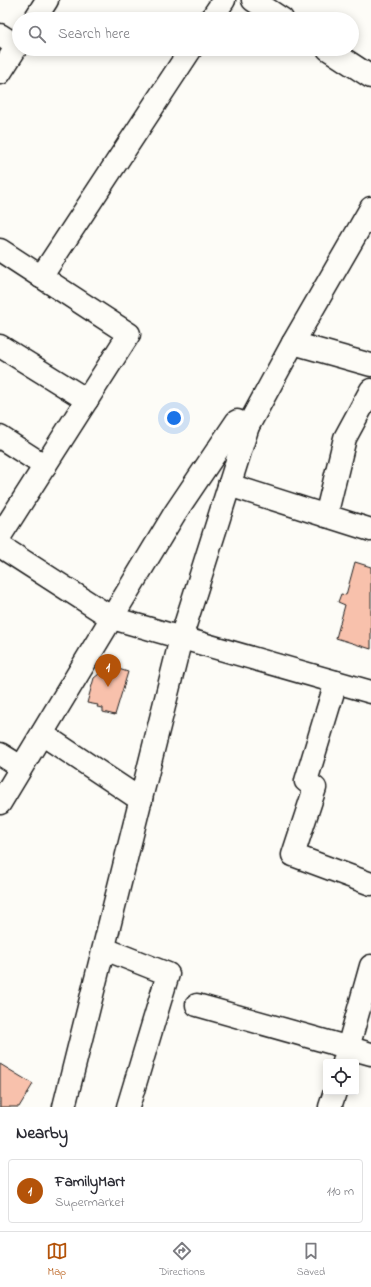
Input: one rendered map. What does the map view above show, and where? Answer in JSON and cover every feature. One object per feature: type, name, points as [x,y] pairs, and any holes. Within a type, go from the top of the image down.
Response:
[{"type":"street","points":[[39,12],[47,0]]},
{"type":"street","points":[[216,12],[224,0]]},
{"type":"street","points":[[253,0],[271,12]]},
{"type":"street","points":[[0,73],[12,42]]},
{"type":"street","points":[[41,276],[186,56]]},
{"type":"street","points":[[339,56],[371,77]]},
{"type":"street","points":[[64,1107],[181,638],[248,426],[293,343],[369,216]]},
{"type":"street","points":[[0,250],[129,334],[0,536]]},
{"type":"street","points":[[293,343],[371,365]]},
{"type":"street","points":[[0,346],[87,400]]},
{"type":"street","points":[[326,516],[345,438],[371,390]]},
{"type":"street","points":[[0,803],[175,513],[236,421],[248,426]]},
{"type":"street","points":[[0,437],[45,466]]},
{"type":"street","points":[[229,485],[371,530]]},
{"type":"street","points":[[0,546],[112,618],[371,692]]},
{"type":"street","points":[[336,682],[306,781],[315,788],[293,855],[371,884]]},
{"type":"street","points":[[42,734],[141,800]]},
{"type":"street","points":[[0,754],[21,767]]},
{"type":"street","points":[[110,951],[168,974],[128,1107]]},
{"type":"street","points":[[346,1055],[371,966]]},
{"type":"street","points":[[197,1005],[346,1055],[371,1054]]},
{"type":"street","points":[[330,1107],[334,1095]]},
{"type":"building","points":[[355,562],[371,567],[371,649],[336,638],[345,605],[338,602],[341,594],[346,595]]},
{"type":"building","points":[[106,665],[128,672],[115,715],[103,712],[103,708],[97,707],[98,705],[87,703],[94,678],[99,674],[101,668],[105,669]]},
{"type":"building","points":[[0,1064],[33,1084],[19,1107],[0,1107]]},
{"type":"place","name":"FamilyMart","points":[[108,687]]}]
